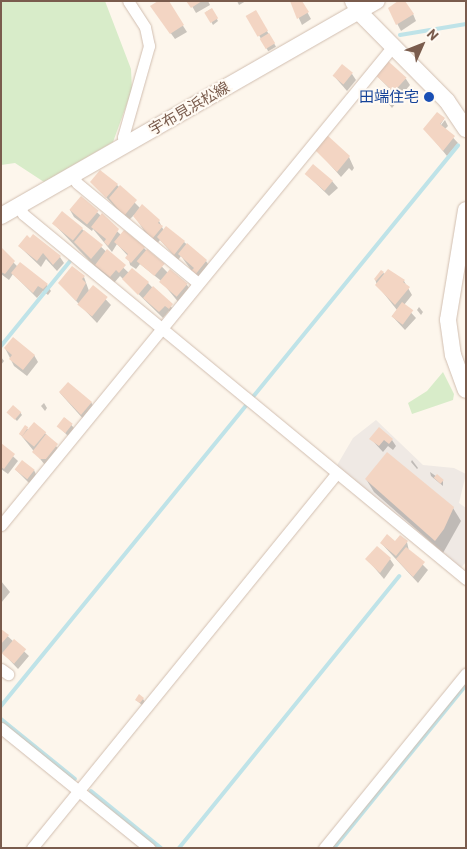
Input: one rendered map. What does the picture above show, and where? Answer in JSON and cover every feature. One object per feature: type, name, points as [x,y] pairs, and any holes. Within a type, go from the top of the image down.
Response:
[{"type":"main road","name":"宇布見浜松線","points":[[1,216],[126,144],[356,6],[377,1]]},
{"type":"main road","points":[[356,6],[392,46],[451,105],[466,129]]},
{"type":"main road","points":[[466,210],[448,320],[453,355],[466,390]]},
{"type":"street","points":[[126,144],[123,137],[149,46],[145,27],[130,2]]},
{"type":"street","points":[[1,525],[392,46]]},
{"type":"street","points":[[72,175],[77,183],[198,283]]},
{"type":"street","points":[[19,206],[23,214],[466,579]]},
{"type":"street","points":[[32,848],[337,473]]},
{"type":"street","points":[[324,848],[466,673]]},
{"type":"street","points":[[1,728],[150,848]]},
{"type":"shaded area","points":[[376,420],[423,465],[454,468],[466,474],[459,503],[466,508],[466,562],[460,569],[336,467],[353,438]]},
{"type":"green space","points":[[1,1],[105,1],[131,69],[132,90],[113,142],[44,182],[15,163],[1,165]]},
{"type":"green space","points":[[443,372],[454,394],[453,400],[412,414],[408,403],[427,391]]},
{"type":"building","points":[[158,1],[169,1],[184,25],[170,34],[150,6]]},
{"type":"building","points":[[186,1],[202,1],[191,8]]},
{"type":"building","points":[[290,1],[302,1],[309,12],[297,19]]},
{"type":"building","points":[[398,1],[405,1],[414,14],[396,25],[388,8]]},
{"type":"building","points":[[212,8],[218,18],[210,23],[204,13]]},
{"type":"building","points":[[256,10],[268,31],[258,37],[246,16]]},
{"type":"building","points":[[269,33],[275,43],[266,49],[260,39]]},
{"type":"building","points":[[388,61],[407,78],[394,92],[375,75]]},
{"type":"building","points":[[342,64],[353,73],[343,84],[333,76]]},
{"type":"building","points":[[437,112],[445,118],[440,124],[455,136],[443,151],[423,129]]},
{"type":"building","points":[[327,135],[350,156],[337,172],[315,150]]},
{"type":"building","points":[[313,164],[333,181],[325,191],[305,174]]},
{"type":"building","points":[[100,170],[118,184],[106,198],[90,182]]},
{"type":"building","points":[[120,185],[137,200],[124,216],[109,198]]},
{"type":"building","points":[[81,196],[99,211],[87,225],[69,210]]},
{"type":"building","points":[[142,204],[160,220],[158,223],[163,226],[152,239],[133,216]]},
{"type":"building","points":[[62,211],[83,228],[73,240],[52,223]]},
{"type":"building","points":[[102,213],[119,229],[108,246],[104,242],[106,239],[91,227]]},
{"type":"building","points":[[166,226],[185,241],[174,255],[157,237]]},
{"type":"building","points":[[84,230],[103,245],[91,259],[74,242]]},
{"type":"building","points":[[124,230],[145,247],[131,263],[125,258],[128,254],[114,242]]},
{"type":"building","points":[[33,234],[61,256],[53,265],[43,253],[37,261],[18,246],[27,235],[30,238]]},
{"type":"building","points":[[187,243],[207,260],[195,275],[191,271],[194,268],[178,254]]},
{"type":"building","points":[[1,247],[15,261],[5,274],[1,272]]},
{"type":"building","points":[[107,249],[126,265],[119,273],[116,270],[110,277],[95,265]]},
{"type":"building","points":[[147,249],[165,264],[154,276],[137,261]]},
{"type":"building","points":[[20,262],[48,284],[43,289],[38,286],[33,293],[11,273]]},
{"type":"building","points":[[72,266],[85,276],[82,279],[86,283],[76,301],[58,283]]},
{"type":"building","points":[[132,268],[149,282],[138,295],[122,279]]},
{"type":"building","points":[[170,269],[188,284],[177,297],[159,282]]},
{"type":"building","points":[[388,269],[405,280],[403,282],[410,287],[395,305],[375,285]]},
{"type":"building","points":[[381,270],[384,272],[376,281],[374,279]]},
{"type":"building","points":[[93,285],[108,297],[92,316],[77,304]]},
{"type":"building","points":[[153,286],[173,304],[169,309],[165,306],[159,312],[143,298]]},
{"type":"building","points":[[402,302],[413,310],[403,325],[391,317]]},
{"type":"building","points":[[13,337],[35,355],[23,370],[9,359],[12,355],[4,348]]},
{"type":"building","points":[[68,382],[92,402],[81,415],[59,392]]},
{"type":"building","points":[[13,405],[21,412],[15,420],[6,413]]},
{"type":"building","points":[[64,417],[73,424],[65,433],[57,426]]},
{"type":"building","points":[[34,422],[46,432],[34,447],[22,437]]},
{"type":"building","points":[[25,425],[28,427],[22,436],[19,434]]},
{"type":"building","points":[[379,427],[393,439],[389,444],[384,440],[379,446],[369,439]]},
{"type":"building","points":[[46,434],[58,444],[46,459],[40,459],[32,452]]},
{"type":"building","points":[[1,443],[15,454],[4,469],[1,467]]},
{"type":"building","points":[[387,452],[454,507],[444,529],[435,541],[365,479]]},
{"type":"building","points":[[22,460],[35,470],[27,479],[15,469]]},
{"type":"building","points":[[437,474],[444,480],[441,484],[434,478]]},
{"type":"building","points":[[387,534],[395,541],[400,535],[408,541],[396,556],[380,543]]},
{"type":"building","points":[[377,546],[391,558],[380,573],[365,559]]},
{"type":"building","points":[[406,547],[425,562],[413,577],[396,559]]},
{"type":"building","points":[[1,629],[9,635],[1,644]]},
{"type":"building","points":[[14,639],[26,649],[14,664],[2,654]]},
{"type":"building","points":[[139,694],[144,698],[140,703],[135,700]]},
{"type":"waterway","points":[[400,35],[466,24]]},
{"type":"waterway","points":[[252,398],[458,145]]},
{"type":"waterway","points":[[1,346],[70,261]]},
{"type":"waterway","points":[[1,706],[247,404]]},
{"type":"waterway","points":[[179,848],[399,576]]},
{"type":"waterway","points":[[334,848],[466,685]]},
{"type":"waterway","points":[[1,719],[75,779]]},
{"type":"waterway","points":[[91,791],[161,848]]},
{"type":"place","name":"田端住宅","points":[[429,97]]}]
